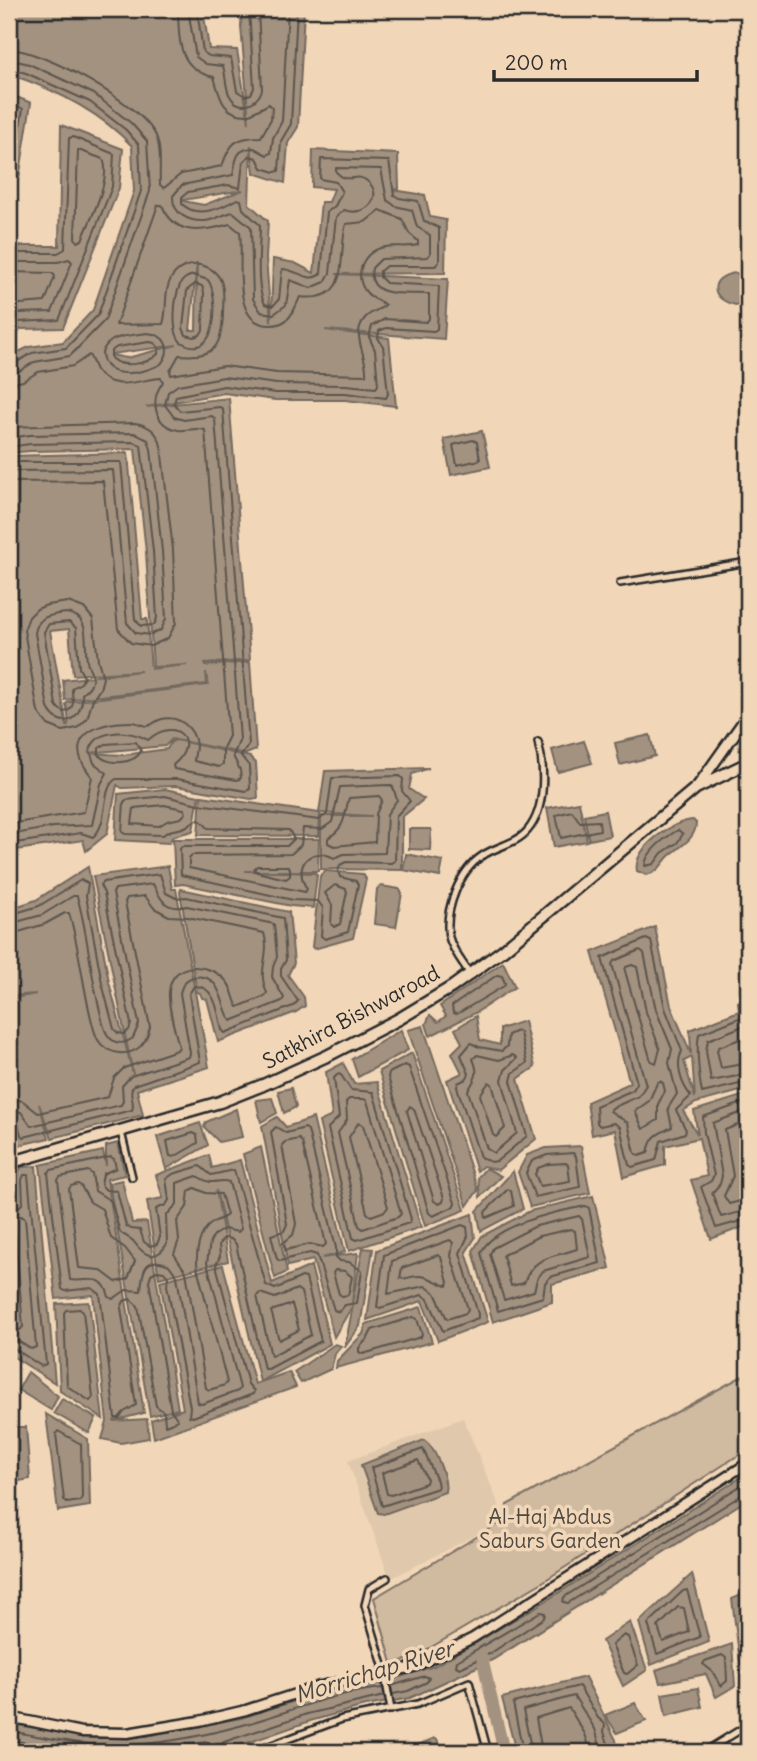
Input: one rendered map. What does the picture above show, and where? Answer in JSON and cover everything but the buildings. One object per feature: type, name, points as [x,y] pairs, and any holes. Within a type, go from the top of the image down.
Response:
[{"type":"highway","name":"Satkhira Bishwaroad","points":[[9,1163],[220,1102],[263,1085],[399,1019],[503,950],[696,788],[748,763]]},
{"type":"main road","points":[[696,788],[748,715]]},
{"type":"street","points":[[620,583],[748,562]]},
{"type":"street","points":[[470,974],[450,940],[447,922],[452,903],[466,870],[482,855],[525,834],[535,820],[543,776],[538,742]]},
{"type":"street","points":[[121,1132],[132,1177]]},
{"type":"street","points":[[9,1717],[82,1732],[127,1733],[234,1713],[320,1686],[414,1667],[473,1638],[748,1463]]},
{"type":"street","points":[[387,1578],[369,1588],[365,1605],[385,1673],[391,1708]]},
{"type":"street","points":[[253,1752],[342,1719],[418,1704],[469,1682],[488,1752]]},
{"type":"street","points":[[704,1752],[748,1725]]},
{"type":"shaded area","points":[[463,1418],[505,1520],[390,1579],[348,1461]]},
{"type":"green space","name":"Al-Haj Abdus Saburs Garden","points":[[748,1373],[748,1449],[541,1583],[411,1659],[392,1663],[374,1598],[505,1520],[507,1505]]},
{"type":"water","points":[[9,9],[203,9],[209,49],[237,50],[249,123],[242,9],[304,9],[298,127],[288,143],[285,183],[254,173],[251,145],[249,204],[268,221],[266,258],[271,322],[273,259],[295,263],[314,273],[321,202],[329,202],[334,189],[312,187],[313,150],[398,154],[399,189],[393,190],[425,195],[430,217],[446,220],[445,273],[336,274],[448,279],[444,339],[325,330],[389,338],[396,406],[345,400],[275,400],[224,393],[146,407],[229,398],[250,660],[205,666],[250,662],[256,750],[246,754],[172,739],[165,746],[88,753],[123,755],[167,749],[171,742],[176,740],[250,757],[256,763],[258,798],[176,786],[122,788],[117,785],[107,834],[86,851],[83,840],[9,851],[9,456],[128,453],[142,619],[147,619],[151,669],[187,665],[153,667],[146,552],[135,449],[9,453],[9,361],[14,354],[29,347],[63,342],[93,310],[134,191],[132,146],[119,133],[75,102],[9,74]],"holes":[[[243,190],[204,205],[183,200]],[[197,262],[196,330],[190,330]],[[177,345],[127,358],[111,354]],[[69,629],[73,675],[141,671],[63,680],[65,700],[207,684],[206,672],[208,685],[68,702],[67,727],[50,631]]]},
{"type":"water","points":[[9,94],[31,103],[19,179],[9,178]]},
{"type":"water","points":[[61,125],[123,149],[119,188],[63,328],[20,329],[9,348],[9,246],[59,246]]},
{"type":"water","points":[[736,273],[748,278],[748,298],[736,305],[721,298],[715,288],[720,279]]},
{"type":"water","points":[[482,431],[490,467],[451,475],[444,439]]},
{"type":"water","points":[[650,735],[655,756],[620,765],[615,743]]},
{"type":"water","points":[[584,741],[592,763],[558,772],[552,750]]},
{"type":"water","points":[[429,768],[412,774],[409,789],[424,799],[402,817],[402,870],[321,869],[321,816],[372,816],[320,813],[319,836],[198,835],[201,796],[319,813],[325,771]]},
{"type":"water","points":[[165,789],[199,796],[193,831],[173,836],[169,843],[115,840],[118,794]]},
{"type":"water","points":[[579,802],[587,841],[554,847],[547,808]]},
{"type":"water","points":[[605,811],[610,836],[589,840],[584,815]]},
{"type":"water","points":[[693,820],[696,823],[690,839],[657,870],[646,875],[637,871],[637,862],[647,845],[675,825]]},
{"type":"water","points":[[409,829],[431,829],[430,850],[409,849]]},
{"type":"water","points":[[173,839],[319,839],[318,871],[245,871],[315,873],[317,875],[313,908],[183,884],[175,885]]},
{"type":"water","points":[[406,854],[443,861],[440,877],[403,870]]},
{"type":"water","points":[[168,866],[172,889],[176,889],[209,1067],[137,1090],[143,1115],[52,1138],[39,1104],[49,1138],[15,1146],[12,1121],[9,1121],[9,999],[36,994],[9,996],[9,909],[36,900],[88,867],[109,982],[133,1074],[93,876]]},
{"type":"water","points":[[325,871],[363,874],[366,879],[353,938],[314,949],[312,947],[320,876]]},
{"type":"water","points":[[381,886],[399,889],[402,893],[396,927],[374,924],[377,889]]},
{"type":"water","points":[[181,889],[289,912],[294,963],[288,975],[304,997],[305,1006],[296,1012],[218,1042],[207,999],[197,992]]},
{"type":"water","points":[[655,927],[671,1006],[691,1054],[690,1030],[739,1011],[738,1002],[748,1001],[748,1089],[696,1103],[683,1111],[698,1135],[694,1111],[748,1094],[748,1225],[711,1239],[691,1180],[707,1176],[699,1138],[665,1146],[665,1165],[624,1177],[615,1130],[592,1135],[587,1102],[630,1083],[592,952]],"holes":[[[692,1057],[695,1098],[684,1061]]]},
{"type":"water","points":[[503,962],[515,987],[477,1012],[430,1036],[426,1024],[430,1015],[438,1022],[446,1016],[440,1006]]},
{"type":"water","points":[[476,1016],[480,1040],[500,1045],[500,1029],[524,1021],[535,1067],[518,1079],[536,1139],[498,1170],[483,1166],[477,1171],[447,1080],[462,1073],[452,1053],[462,1043],[455,1029]]},
{"type":"water","points":[[423,1026],[478,1190],[467,1206],[408,1030]]},
{"type":"water","points":[[401,1030],[408,1050],[358,1077],[352,1059]]},
{"type":"water","points":[[412,1053],[465,1210],[425,1226],[379,1071]]},
{"type":"water","points":[[343,1063],[354,1084],[377,1082],[421,1227],[349,1251],[319,1122],[332,1116],[326,1072]]},
{"type":"water","points":[[291,1088],[296,1107],[284,1113],[278,1091]]},
{"type":"water","points":[[272,1098],[277,1113],[261,1122],[256,1100]]},
{"type":"water","points":[[236,1109],[242,1137],[219,1142],[204,1127],[206,1122]]},
{"type":"water","points":[[277,1117],[286,1127],[313,1118],[345,1252],[322,1258],[358,1253],[352,1303],[363,1248],[373,1249],[360,1326],[345,1347],[353,1305],[334,1337],[313,1260],[288,1266],[262,1126]]},
{"type":"water","points":[[200,1123],[208,1145],[166,1169],[157,1137]]},
{"type":"water","points":[[118,1143],[125,1175],[107,1179],[144,1413],[113,1421],[147,1419],[149,1438],[121,1443],[102,1439],[107,1422],[93,1295],[56,1299],[40,1165],[103,1151],[106,1166],[106,1146]]},
{"type":"water","points":[[581,1146],[590,1193],[530,1207],[518,1172],[527,1155],[546,1148]]},
{"type":"water","points":[[261,1147],[287,1272],[275,1278],[243,1154]]},
{"type":"water","points":[[209,1155],[212,1168],[240,1160],[272,1283],[311,1266],[330,1344],[260,1382],[216,1190],[228,1261],[159,1278],[147,1201],[163,1198],[156,1175]]},
{"type":"water","points":[[36,1166],[55,1383],[9,1354],[9,1202],[17,1200],[14,1177],[22,1167]]},
{"type":"water","points":[[486,1168],[501,1176],[480,1197],[478,1177]]},
{"type":"water","points":[[513,1171],[523,1209],[481,1231],[477,1211]]},
{"type":"water","points":[[122,1180],[132,1223],[147,1222],[178,1409],[150,1416],[109,1183]]},
{"type":"water","points":[[593,1196],[610,1268],[552,1284],[552,1302],[493,1322],[473,1251],[482,1236],[530,1211]]},
{"type":"water","points":[[472,1214],[475,1238],[466,1252],[488,1322],[438,1341],[422,1301],[367,1320],[377,1250]]},
{"type":"water","points":[[223,1265],[255,1384],[289,1372],[296,1387],[154,1438],[151,1420],[183,1409],[160,1281]]},
{"type":"water","points":[[89,1302],[103,1419],[60,1391],[56,1304]]},
{"type":"water","points":[[421,1307],[432,1342],[336,1368],[337,1361],[363,1334],[366,1324]]},
{"type":"water","points":[[335,1344],[341,1346],[335,1354],[331,1369],[301,1383],[294,1372]]},
{"type":"water","points":[[28,1372],[58,1396],[51,1410],[18,1390]]},
{"type":"water","points":[[62,1399],[96,1418],[89,1433],[54,1413]]},
{"type":"water","points":[[46,1414],[88,1439],[90,1506],[58,1511]]},
{"type":"water","points":[[9,1427],[26,1427],[30,1479],[9,1483]]},
{"type":"water","points":[[424,1440],[440,1464],[445,1479],[445,1492],[384,1514],[378,1513],[361,1465]]},
{"type":"water","points":[[748,1473],[748,1499],[494,1659],[410,1698],[361,1707],[310,1721],[233,1748],[208,1752],[9,1752],[9,1724],[103,1738],[139,1737],[241,1718],[357,1683],[400,1677],[434,1666],[541,1604]]},
{"type":"water","points":[[692,1574],[709,1642],[651,1665],[639,1622]]},
{"type":"water","points":[[748,1592],[748,1708],[746,1710],[732,1599]]},
{"type":"water","points":[[630,1622],[647,1670],[623,1686],[602,1641]]},
{"type":"water","points":[[732,1644],[735,1686],[716,1697],[706,1674],[660,1683],[656,1670]]},
{"type":"water","points":[[585,1677],[616,1740],[618,1752],[516,1752],[502,1698]]},
{"type":"water","points":[[698,1688],[702,1707],[666,1716],[662,1694]]},
{"type":"water","points":[[635,1703],[646,1721],[617,1733],[605,1715]]},
{"type":"water","points":[[435,1738],[446,1752],[401,1752]]},
{"type":"waterway","points":[[482,1658],[504,1752]]},
{"type":"water label","name":"Morrichap River","points":[[374,1671]]}]
